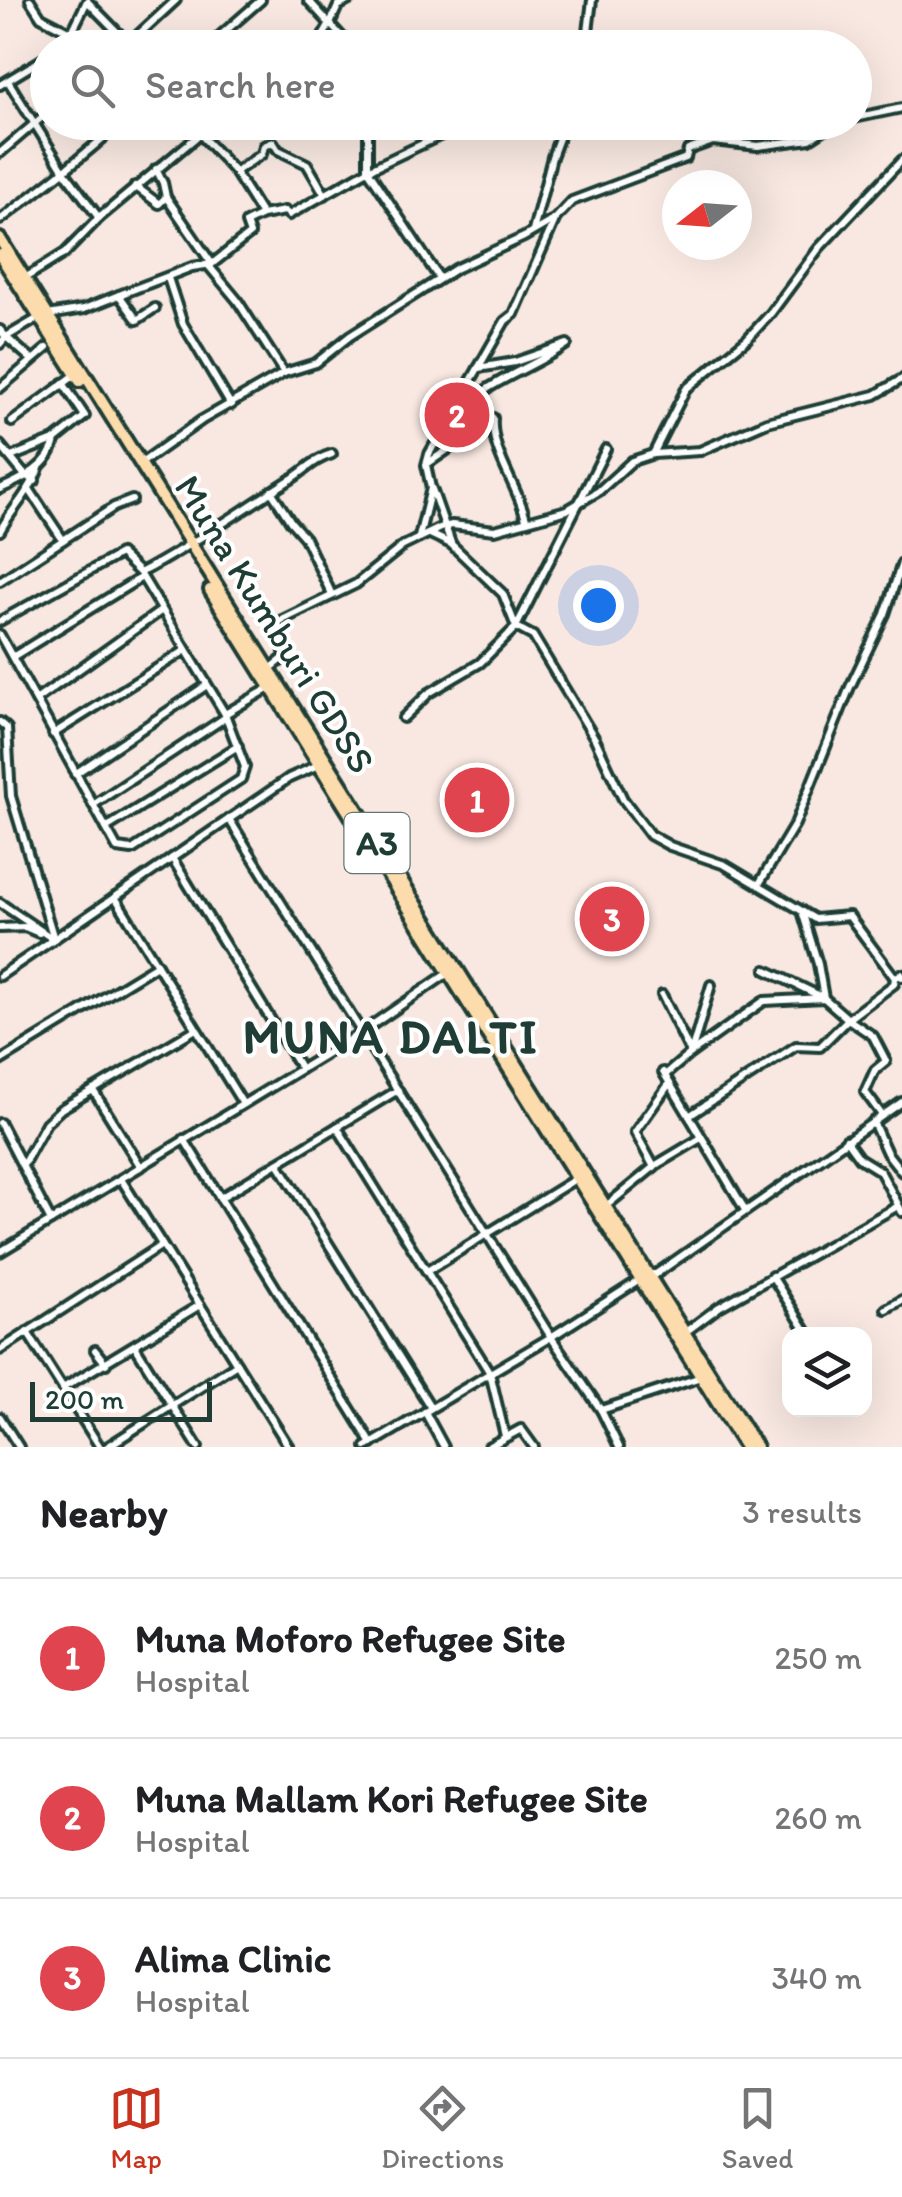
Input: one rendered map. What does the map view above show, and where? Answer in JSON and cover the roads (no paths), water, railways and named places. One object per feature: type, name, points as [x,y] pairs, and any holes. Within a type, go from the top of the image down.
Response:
[{"type":"highway","name":"Muna Kumburi GDSS","points":[[0,239],[76,374],[268,670],[605,1207],[745,1447]]},
{"type":"highway","name":"Muna Kumburi GDSS","points":[[0,255],[140,464],[318,765],[578,1178],[756,1447]]},
{"type":"street","points":[[30,0],[41,17],[66,30]]},
{"type":"street","points":[[73,30],[87,0],[114,30]]},
{"type":"street","points":[[227,30],[261,0]]},
{"type":"street","points":[[308,0],[335,30]]},
{"type":"street","points":[[588,30],[592,0]]},
{"type":"street","points":[[146,30],[176,1]]},
{"type":"street","points":[[326,30],[338,6],[346,1]]},
{"type":"street","points":[[0,85],[30,67]]},
{"type":"street","points":[[8,80],[30,113]]},
{"type":"street","points":[[872,114],[902,108]]},
{"type":"street","points":[[0,153],[30,127]]},
{"type":"street","points":[[46,140],[99,218]]},
{"type":"street","points":[[0,220],[104,140]]},
{"type":"street","points":[[24,278],[65,252],[186,140]]},
{"type":"street","points":[[208,140],[262,215]]},
{"type":"street","points":[[368,140],[368,170],[440,278]]},
{"type":"street","points":[[31,359],[2,337],[43,316],[84,309],[192,267],[210,264],[250,234],[246,223],[262,215],[284,211],[289,215],[431,140]]},
{"type":"street","points":[[532,232],[558,140]]},
{"type":"street","points":[[140,464],[202,420],[284,374],[316,362],[440,278],[555,219],[572,202],[686,158],[688,150],[713,142],[758,146],[803,140]]},
{"type":"street","points":[[234,172],[273,142],[278,150],[307,164],[326,195]]},
{"type":"street","points":[[653,454],[686,390],[746,340],[820,248],[902,160]]},
{"type":"street","points":[[156,169],[166,197],[284,374]]},
{"type":"street","points":[[135,186],[159,204],[166,197]]},
{"type":"street","points":[[452,544],[426,465],[505,321],[514,314],[555,219]]},
{"type":"street","points":[[168,278],[182,324],[231,404]]},
{"type":"street","points":[[119,295],[137,320],[155,308]]},
{"type":"street","points":[[459,402],[472,400],[567,344],[515,362],[478,368]]},
{"type":"street","points":[[0,388],[47,348]]},
{"type":"street","points":[[12,422],[76,374]]},
{"type":"street","points":[[268,670],[285,658],[278,622],[356,584],[429,533],[446,526],[495,530],[567,510],[600,490],[632,461],[653,454],[700,451],[766,422],[856,401],[902,380]]},
{"type":"street","points":[[11,457],[55,440],[85,416],[63,383]]},
{"type":"street","points":[[472,400],[482,426]]},
{"type":"street","points":[[426,465],[493,418],[491,436],[526,519]]},
{"type":"street","points":[[0,531],[52,452],[55,440]]},
{"type":"street","points":[[0,445],[25,474],[62,540]]},
{"type":"street","points":[[403,718],[429,692],[480,662],[516,627],[606,449]]},
{"type":"street","points":[[14,656],[188,548],[316,458],[332,454]]},
{"type":"street","points":[[0,490],[40,467]]},
{"type":"street","points":[[419,538],[431,488]]},
{"type":"street","points":[[271,491],[305,538],[332,596]]},
{"type":"street","points":[[0,569],[3,579],[114,507],[132,500]]},
{"type":"street","points":[[429,533],[452,544],[503,594],[516,627],[533,636],[594,738],[623,799],[650,835],[670,846],[710,858],[815,919],[849,916],[900,974],[894,984],[848,1019],[820,1047],[796,1046],[688,1116]]},
{"type":"street","points":[[0,621],[120,554],[141,575],[226,716],[246,767],[241,779],[132,850],[117,848],[0,635]]},
{"type":"street","points":[[759,884],[795,824],[850,687],[885,614],[902,563]]},
{"type":"street","points":[[36,700],[162,610]]},
{"type":"street","points":[[54,734],[186,650]]},
{"type":"street","points":[[74,774],[207,685]]},
{"type":"street","points":[[93,805],[270,687]]},
{"type":"street","points":[[0,722],[7,728],[11,796],[54,940]]},
{"type":"street","points":[[106,828],[238,746]]},
{"type":"street","points":[[0,976],[289,778],[318,765]]},
{"type":"street","points":[[229,819],[601,1410],[618,1446]]},
{"type":"street","points":[[172,858],[301,1069]]},
{"type":"street","points":[[115,897],[243,1104]]},
{"type":"street","points":[[1,903],[54,940]]},
{"type":"street","points":[[802,911],[824,998]]},
{"type":"street","points":[[0,928],[25,927],[54,940]]},
{"type":"street","points":[[0,1061],[157,964]]},
{"type":"street","points":[[766,970],[824,998],[874,1036],[886,1061],[876,1070],[865,1092],[882,1115]]},
{"type":"street","points":[[0,1252],[362,1032],[449,972]]},
{"type":"street","points":[[691,1054],[711,985]]},
{"type":"street","points":[[662,995],[691,1054]]},
{"type":"street","points":[[654,1167],[635,1132],[666,1077],[764,1001],[824,998]]},
{"type":"street","points":[[23,1165],[46,1124],[61,1110],[196,1029]]},
{"type":"street","points":[[666,1077],[745,1210]]},
{"type":"street","points":[[94,1090],[141,1167]]},
{"type":"street","points":[[220,1198],[398,1090]]},
{"type":"street","points":[[184,1140],[369,1445],[552,1337],[644,1277],[656,1274],[902,1102]]},
{"type":"street","points":[[873,1122],[887,1154],[902,1172]]},
{"type":"street","points":[[0,1123],[51,1221]]},
{"type":"street","points":[[337,1127],[490,1374],[506,1436]]},
{"type":"street","points":[[605,1207],[654,1167],[701,1138]]},
{"type":"street","points":[[684,1333],[772,1276],[900,1209],[880,1171],[859,1158],[846,1140]]},
{"type":"street","points":[[278,1163],[428,1410],[444,1447]]},
{"type":"street","points":[[427,1271],[578,1178]]},
{"type":"street","points":[[121,1179],[289,1447]]},
{"type":"street","points":[[0,1350],[162,1245]]},
{"type":"street","points":[[772,1276],[804,1327]]},
{"type":"street","points":[[886,1309],[902,1300]]},
{"type":"street","points":[[63,1388],[200,1305]]},
{"type":"street","points":[[27,1332],[63,1388],[109,1446],[236,1364]]},
{"type":"street","points":[[135,1346],[198,1447]]},
{"type":"street","points":[[96,1350],[106,1364]]},
{"type":"street","points":[[601,1410],[701,1376]]},
{"type":"street","points":[[0,1417],[19,1447]]},
{"type":"street","points":[[488,1447],[521,1428],[534,1447]]},
{"type":"street","points":[[382,1438],[388,1447]]},
{"type":"place","name":"Muna Mallam Kori Refugee Site","points":[[457,415]]},
{"type":"place","name":"Muna Moforo Refugee Site","points":[[477,800]]},
{"type":"place","name":"Alima Clinic","points":[[612,919]]},
{"type":"district","name":"MUNA DALTI","points":[[391,1036]]}]
